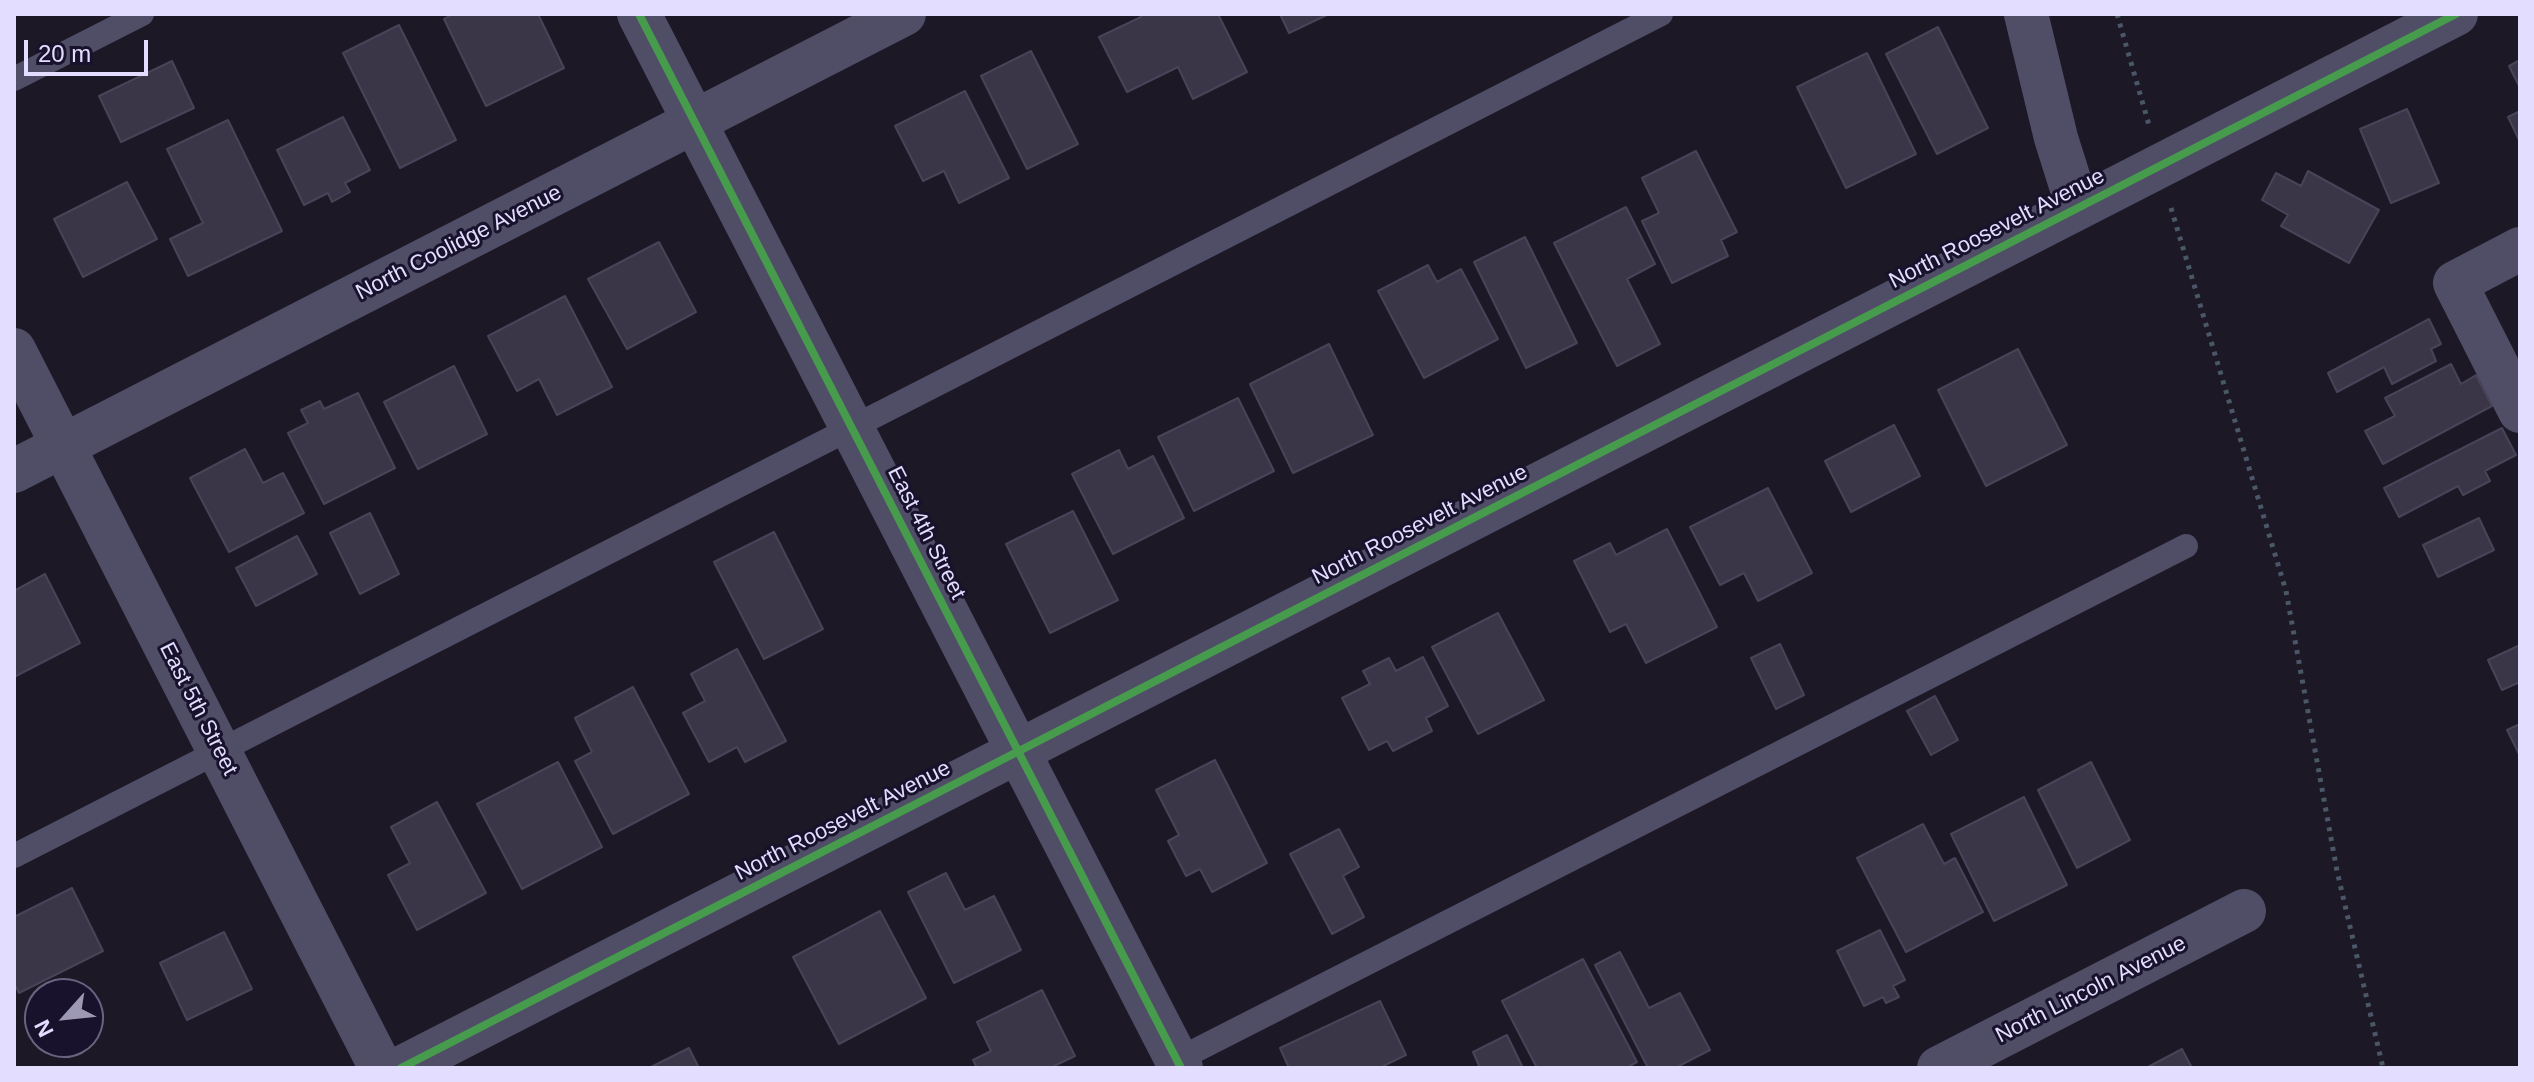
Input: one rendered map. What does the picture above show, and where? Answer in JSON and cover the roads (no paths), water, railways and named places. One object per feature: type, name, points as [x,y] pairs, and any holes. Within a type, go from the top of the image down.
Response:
[{"type":"street","name":"East 4th Street","points":[[639,14],[1019,751],[1173,1065]]},
{"type":"street","name":"North Coolidge Avenue","points":[[14,471],[904,14]]},
{"type":"street","points":[[2026,14],[2056,138],[2078,208]]},
{"type":"street","name":"North Roosevelt Avenue","points":[[401,1068],[2456,14]]},
{"type":"street","points":[[2520,249],[2455,283],[2520,411]]},
{"type":"street","name":"East 5th Street","points":[[14,350],[381,1068]]},
{"type":"street","name":"North Lincoln Avenue","points":[[1939,1068],[2244,911]]},
{"type":"lane","points":[[14,79],[142,14]]},
{"type":"lane","points":[[14,856],[1661,14]]},
{"type":"lane","points":[[1173,1065],[2186,546]]}]
